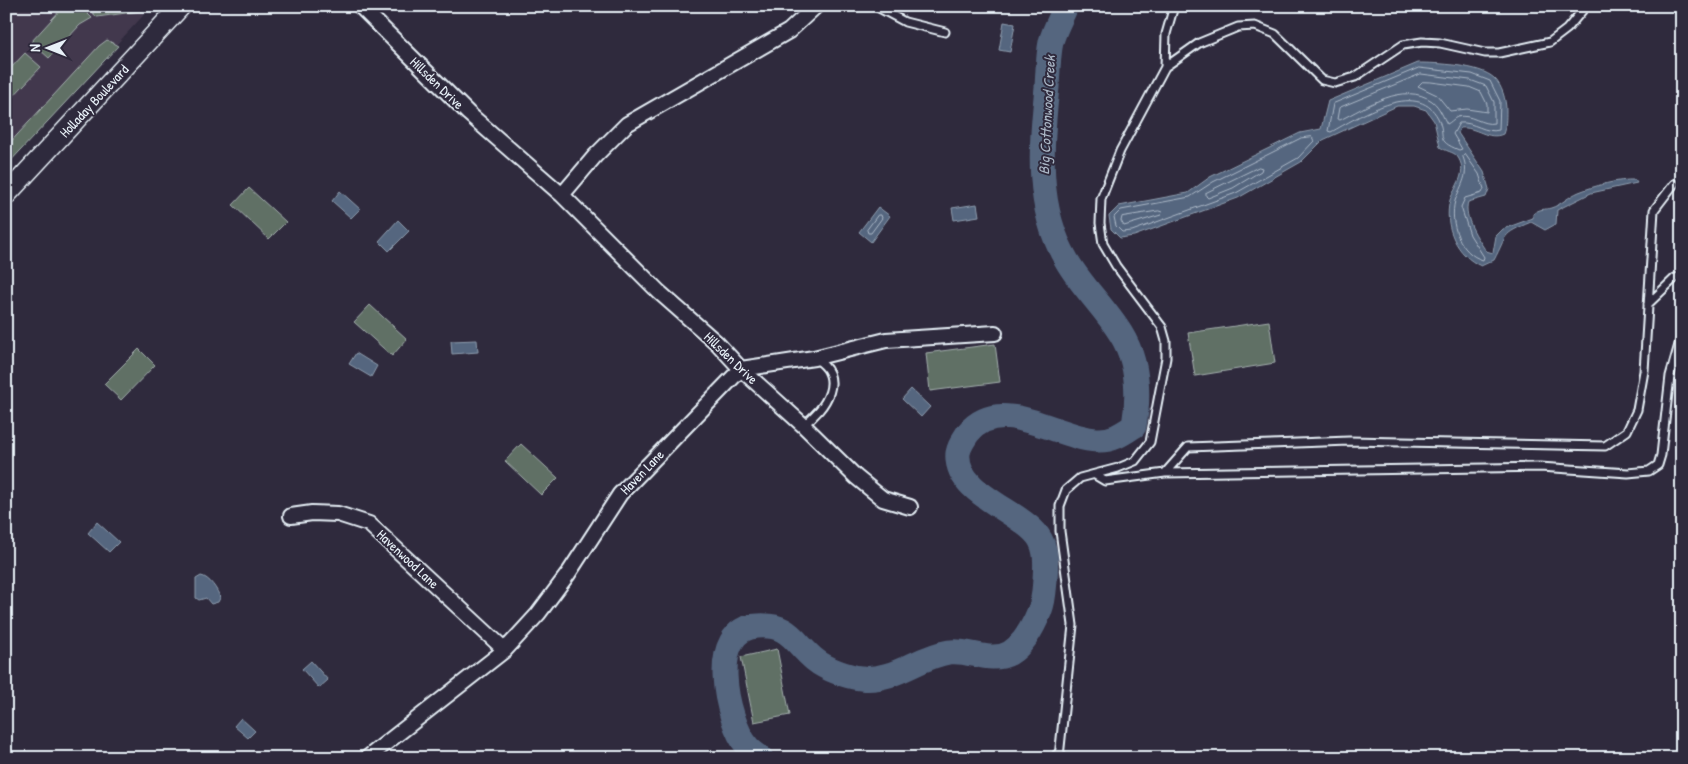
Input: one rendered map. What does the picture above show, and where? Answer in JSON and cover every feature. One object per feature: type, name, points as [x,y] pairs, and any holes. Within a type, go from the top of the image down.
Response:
[{"type":"main road","name":"Holladay Boulevard","points":[[6,195],[181,6]]},
{"type":"street","name":"Hillsden Drive","points":[[360,6],[468,113],[562,195],[659,292],[717,343],[741,369],[803,425],[856,477],[883,499],[910,507]]},
{"type":"street","points":[[562,195],[627,124],[789,32],[816,6]]},
{"type":"street","points":[[741,369],[814,358],[886,340],[995,334]]},
{"type":"street","name":"Haven Lane","points":[[367,758],[504,650],[538,614],[568,574],[620,494],[741,369]]},
{"type":"street","name":"Havenwood Lane","points":[[291,516],[312,513],[338,514],[360,519],[369,524],[504,650]]},
{"type":"lane","points":[[875,6],[905,22],[945,32]]},
{"type":"lane","points":[[1059,757],[1073,625],[1060,531],[1060,506],[1066,490],[1080,478],[1095,475],[1135,461],[1150,442],[1165,368],[1166,341],[1162,327],[1116,266],[1103,244],[1100,223],[1101,199],[1120,152],[1165,67],[1166,34],[1174,6]]},
{"type":"lane","points":[[1165,67],[1199,43],[1238,27],[1255,26],[1275,34],[1322,80],[1335,84],[1355,77],[1403,46],[1422,42],[1440,43],[1485,53],[1499,53],[1550,42],[1567,29],[1586,6]]},
{"type":"lane","points":[[1165,473],[1188,447],[1349,440],[1605,446],[1627,432],[1637,410],[1644,371],[1654,210],[1674,184]]},
{"type":"lane","points":[[1648,304],[1675,278],[1682,276]]},
{"type":"lane","points":[[1095,475],[1105,481],[1165,473],[1540,467],[1628,472],[1648,471],[1658,465],[1661,455],[1670,376],[1682,334]]},
{"type":"lane","points":[[803,425],[816,415],[825,404],[830,390],[831,378],[825,364],[814,358]]},
{"type":"shaded area","points":[[6,6],[152,6],[6,164]]},
{"type":"green space","points":[[64,6],[80,6],[92,18],[80,25],[49,58],[31,42]]},
{"type":"green space","points":[[85,6],[154,6],[148,10],[97,17]]},
{"type":"green space","points":[[107,40],[118,46],[6,166],[6,147],[99,46]]},
{"type":"green space","points":[[25,53],[41,67],[6,104],[6,70],[9,70]]},
{"type":"green space","points":[[249,188],[286,222],[269,239],[233,205]]},
{"type":"green space","points":[[370,305],[407,339],[392,356],[354,322]]},
{"type":"green space","points":[[1269,321],[1275,363],[1195,376],[1188,333]]},
{"type":"green space","points":[[995,344],[1000,382],[930,391],[926,353]]},
{"type":"green space","points":[[139,349],[155,365],[121,400],[104,384]]},
{"type":"green space","points":[[521,444],[558,478],[541,495],[505,461]]},
{"type":"green space","points":[[777,649],[790,715],[754,722],[741,657]]},
{"type":"water","points":[[1004,22],[1015,24],[1010,52],[999,50]]},
{"type":"water","points":[[1418,63],[1458,66],[1479,70],[1494,78],[1503,93],[1506,110],[1503,134],[1492,136],[1466,128],[1460,128],[1458,133],[1484,172],[1489,189],[1486,197],[1468,202],[1467,208],[1472,228],[1486,251],[1493,253],[1496,236],[1503,229],[1533,218],[1535,212],[1555,207],[1579,192],[1599,185],[1622,181],[1635,180],[1637,183],[1591,193],[1557,210],[1556,224],[1545,230],[1531,222],[1514,230],[1506,236],[1494,260],[1481,266],[1465,255],[1459,248],[1450,230],[1448,210],[1450,200],[1460,179],[1462,168],[1457,156],[1440,147],[1434,121],[1426,110],[1414,106],[1397,106],[1323,140],[1301,162],[1238,198],[1134,236],[1120,238],[1111,229],[1109,216],[1119,206],[1188,193],[1210,177],[1300,133],[1321,129],[1328,101]]},
{"type":"water","points":[[340,191],[360,209],[351,218],[332,201]]},
{"type":"water","points":[[977,204],[979,216],[954,220],[952,208]]},
{"type":"water","points":[[878,207],[890,216],[871,242],[859,232]]},
{"type":"water","points":[[398,220],[409,231],[389,251],[379,241]]},
{"type":"water","points":[[477,340],[478,352],[452,354],[451,341]]},
{"type":"water","points":[[356,353],[377,366],[371,377],[349,364]]},
{"type":"water","points":[[911,389],[930,407],[921,417],[902,399]]},
{"type":"water","points":[[97,522],[119,542],[109,552],[88,533]]},
{"type":"water","points":[[201,576],[210,581],[215,588],[220,598],[218,602],[211,604],[206,598],[199,600],[196,598],[196,579]]},
{"type":"water","points":[[311,661],[328,680],[319,688],[302,669]]},
{"type":"water","points":[[241,718],[255,731],[248,738],[234,726]]},
{"type":"waterway","name":"Big Cottonwood Creek","points":[[761,758],[748,748],[739,733],[733,717],[725,677],[726,658],[731,642],[742,631],[758,626],[778,628],[791,636],[815,660],[837,672],[861,678],[873,678],[895,673],[926,659],[949,652],[965,652],[987,657],[1002,656],[1010,653],[1020,645],[1028,634],[1041,606],[1044,595],[1046,563],[1043,546],[1038,536],[1029,527],[989,500],[966,479],[960,467],[959,448],[968,433],[981,422],[996,417],[1012,417],[1030,421],[1097,440],[1112,438],[1134,426],[1137,391],[1136,379],[1127,344],[1115,324],[1067,261],[1057,241],[1045,198],[1042,154],[1049,53],[1054,33],[1066,6]]}]
